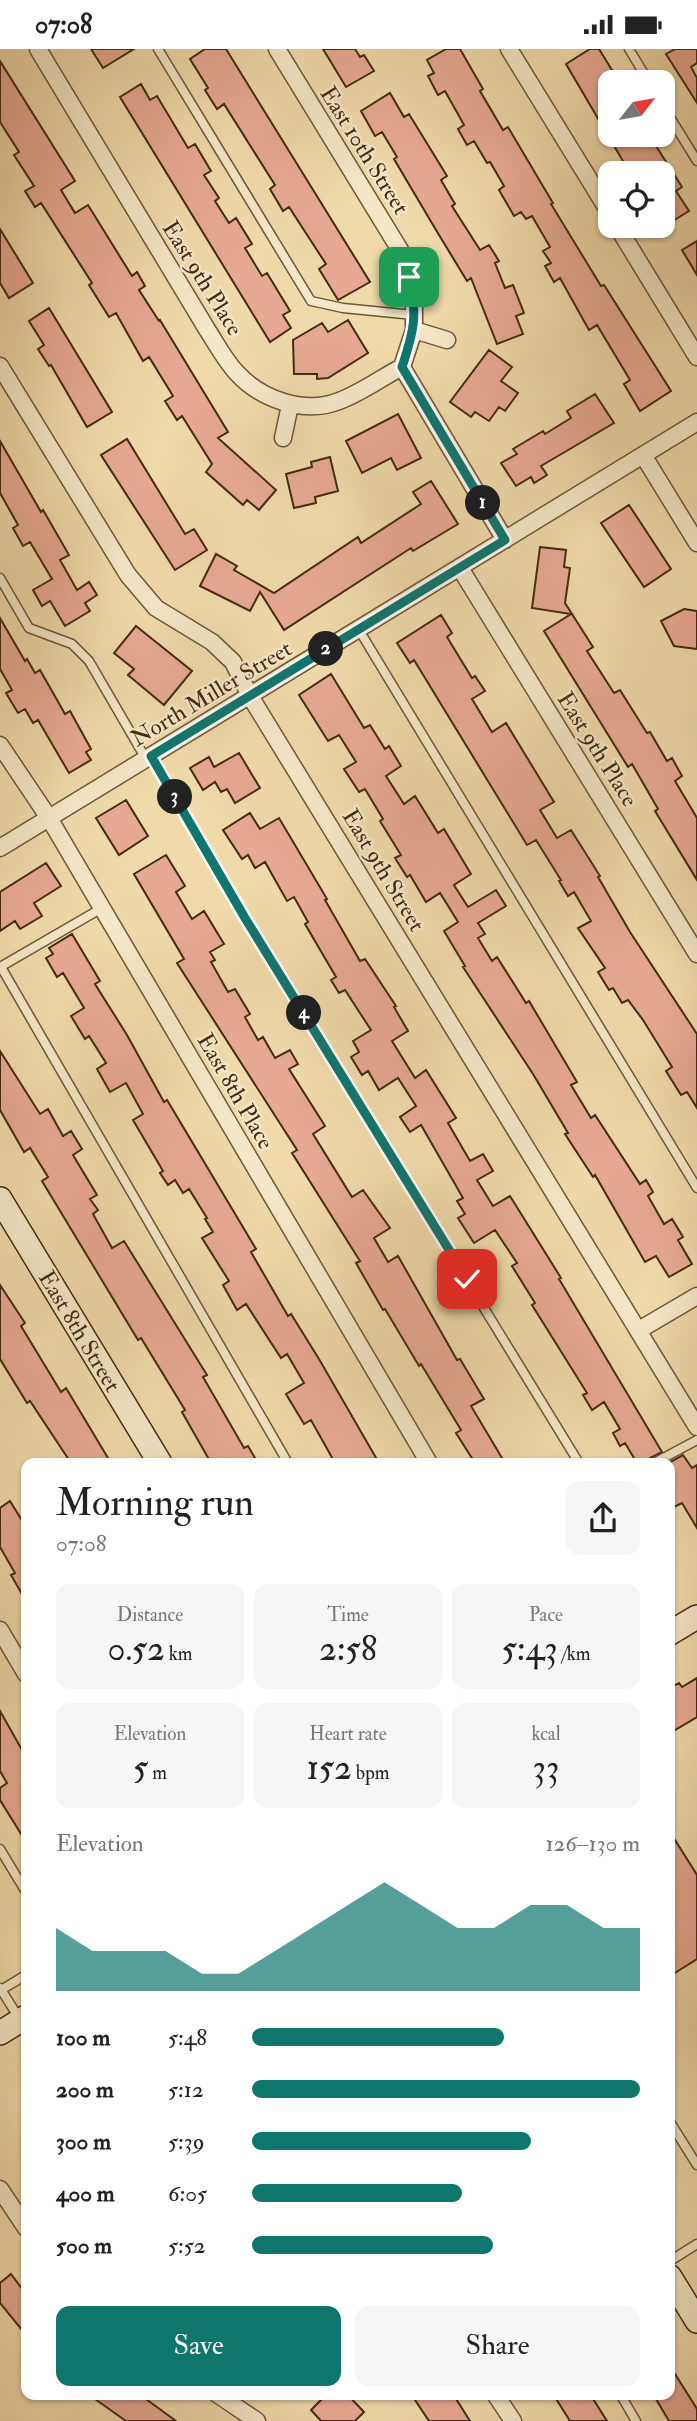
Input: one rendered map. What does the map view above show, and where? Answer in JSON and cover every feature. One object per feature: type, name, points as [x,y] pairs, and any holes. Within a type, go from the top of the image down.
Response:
[{"type":"street","name":"East 9th Place","points":[[38,49],[208,331],[236,372],[259,390],[290,405],[316,406],[339,401],[402,367]]},
{"type":"street","name":"East 10th Street","points":[[276,49],[400,250],[414,296],[414,323],[402,367]]},
{"type":"street","points":[[509,49],[598,194]]},
{"type":"street","points":[[624,238],[697,357]]},
{"type":"street","points":[[414,323],[447,340]]},
{"type":"street","name":"East 9th Street","points":[[0,366],[128,575],[156,608],[212,642],[233,662],[250,696],[697,1427]]},
{"type":"street","points":[[402,367],[505,540]]},
{"type":"street","points":[[283,438],[290,405]]},
{"type":"street","name":"North Miller Street","points":[[0,848],[697,422]]},
{"type":"street","points":[[643,456],[697,543]]},
{"type":"street","name":"East 9th Place","points":[[460,568],[697,954]]},
{"type":"street","name":"East 8th Place","points":[[0,745],[49,818],[426,1458]]},
{"type":"street","name":"East 8th Street","points":[[0,1199],[157,1458]]},
{"type":"street","points":[[639,1330],[697,1296]]},
{"type":"street","points":[[675,1630],[697,1617]]},
{"type":"street","points":[[0,1630],[21,1666]]},
{"type":"street","points":[[0,2033],[21,2020]]},
{"type":"street","points":[[0,2189],[21,2220]]},
{"type":"street","points":[[675,2285],[697,2321]]},
{"type":"street","points":[[226,2400],[257,2421]]},
{"type":"street","points":[[499,2400],[513,2421]]},
{"type":"lane","points":[[158,49],[312,301],[414,323]]},
{"type":"lane","points":[[629,49],[642,70]]},
{"type":"lane","points":[[676,127],[697,161]]},
{"type":"lane","points":[[0,578],[29,628],[72,644],[89,661],[576,1458]]},
{"type":"lane","points":[[359,630],[697,1188]]},
{"type":"lane","points":[[102,908],[0,967],[285,1458]]},
{"type":"lane","points":[[663,1458],[697,1440]]},
{"type":"lane","points":[[0,1849],[21,1884]]},
{"type":"lane","points":[[21,1978],[1,1989],[21,2016]]},
{"type":"lane","points":[[675,2129],[696,2159]]},
{"type":"lane","points":[[675,2258],[697,2244]]},
{"type":"lane","points":[[624,2400],[636,2421]]},
{"type":"building","points":[[91,49],[134,49],[103,68]]},
{"type":"building","points":[[205,49],[226,49],[370,282],[338,300],[319,269],[326,264],[289,207],[283,211],[270,189],[275,185],[224,104],[217,109],[205,90],[208,88],[190,59]]},
{"type":"building","points":[[323,49],[355,49],[360,57],[364,55],[374,71],[346,87]]},
{"type":"building","points":[[446,49],[460,49],[503,130],[508,127],[601,286],[604,285],[671,391],[640,411],[624,384],[630,380],[597,325],[589,330],[560,278],[554,282],[545,266],[551,263],[543,251],[550,247],[532,216],[526,219],[521,212],[514,216],[499,190],[504,186],[490,162],[487,163],[474,141],[467,145],[458,129],[464,125],[445,91],[438,95],[428,76],[434,73],[427,60]]},
{"type":"building","points":[[590,49],[599,49],[612,70],[598,70],[598,118],[566,64]]},
{"type":"building","points":[[675,49],[697,49],[697,63],[691,67],[697,78],[697,103],[666,54]]},
{"type":"building","points":[[0,61],[75,181],[61,190],[75,213],[88,205],[132,276],[137,272],[145,286],[139,290],[228,432],[218,438],[276,490],[259,510],[247,500],[243,505],[206,472],[212,464],[182,416],[177,420],[165,401],[173,396],[149,357],[143,361],[116,313],[109,317],[89,285],[92,283],[41,203],[35,207],[25,191],[34,186],[14,155],[19,152],[0,122]]},
{"type":"building","points":[[141,84],[150,100],[157,96],[188,148],[195,144],[211,171],[204,175],[219,198],[215,201],[229,223],[236,218],[252,244],[245,248],[262,276],[267,273],[290,311],[283,315],[291,328],[270,342],[120,97]]},
{"type":"building","points":[[390,93],[404,117],[409,114],[447,176],[441,180],[455,204],[452,206],[480,250],[489,245],[499,261],[495,263],[505,288],[513,285],[524,313],[516,316],[523,334],[497,344],[471,278],[467,281],[394,159],[397,157],[382,132],[375,136],[361,111]]},
{"type":"building","points":[[615,147],[657,147],[666,161],[623,161]]},
{"type":"building","points":[[675,176],[682,187],[676,191],[689,211],[675,220]]},
{"type":"building","points":[[0,229],[33,283],[9,298],[0,283]]},
{"type":"building","points":[[697,241],[697,275],[682,250]]},
{"type":"building","points":[[49,308],[112,412],[87,427],[51,365],[49,366],[38,349],[44,345],[29,321]]},
{"type":"building","points":[[348,320],[368,353],[328,378],[317,379],[317,374],[294,374],[293,340],[322,323],[328,332]]},
{"type":"building","points":[[489,350],[512,367],[501,381],[518,393],[505,411],[499,407],[489,421],[475,412],[471,417],[450,402]]},
{"type":"building","points":[[595,394],[614,423],[541,466],[547,475],[534,483],[531,477],[516,486],[501,463],[517,454],[513,449],[571,418],[567,411]]},
{"type":"building","points":[[398,414],[421,458],[397,470],[391,458],[362,473],[346,441]]},
{"type":"building","points":[[127,439],[185,534],[194,529],[207,550],[175,570],[101,455]]},
{"type":"building","points":[[0,441],[69,555],[60,560],[77,590],[89,582],[97,595],[85,603],[90,611],[65,626],[50,601],[42,606],[33,590],[52,579],[30,542],[23,546],[13,528],[18,525],[0,493]]},
{"type":"building","points":[[330,457],[338,491],[315,497],[316,503],[294,508],[286,474],[312,467],[311,462]]},
{"type":"building","points":[[431,481],[458,524],[413,551],[411,548],[284,630],[260,592],[250,611],[200,586],[216,554],[237,566],[234,570],[274,593],[358,537],[361,543],[421,504],[413,492]]},
{"type":"building","points":[[629,505],[671,569],[644,587],[601,523]]},
{"type":"building","points":[[540,547],[566,550],[564,567],[570,568],[565,603],[593,647],[587,651],[614,693],[620,690],[667,761],[672,758],[682,776],[675,781],[697,818],[697,880],[655,811],[658,809],[632,764],[628,767],[544,631],[571,614],[532,608]]},
{"type":"building","points":[[684,609],[697,611],[697,649],[674,646],[661,621]]},
{"type":"building","points":[[441,615],[452,633],[447,637],[472,678],[475,676],[485,691],[472,699],[492,732],[506,723],[554,802],[540,810],[557,838],[571,830],[630,932],[697,1034],[697,1108],[687,1092],[681,1095],[666,1071],[672,1067],[643,1020],[628,1000],[622,1003],[613,988],[609,990],[598,972],[605,968],[578,928],[591,921],[574,892],[568,896],[536,840],[527,845],[414,660],[410,663],[397,643]]},
{"type":"building","points":[[0,618],[25,661],[27,659],[35,673],[40,670],[65,714],[70,711],[91,749],[86,752],[91,760],[69,773],[38,720],[33,723],[25,709],[18,713],[6,693],[12,690],[0,669]]},
{"type":"building","points":[[136,626],[192,671],[164,705],[128,675],[134,669],[114,653]]},
{"type":"building","points":[[331,674],[364,728],[370,725],[385,749],[389,746],[401,766],[386,776],[404,804],[415,796],[438,833],[444,829],[471,874],[454,885],[468,907],[496,890],[506,906],[478,923],[485,934],[478,938],[492,961],[497,957],[526,1003],[529,1001],[577,1082],[571,1085],[591,1118],[595,1115],[640,1184],[646,1180],[653,1192],[648,1196],[664,1224],[672,1219],[683,1237],[678,1240],[692,1264],[669,1277],[656,1256],[645,1262],[595,1175],[593,1177],[565,1134],[568,1133],[533,1074],[463,967],[465,966],[444,931],[458,922],[440,893],[426,902],[410,875],[407,877],[395,858],[401,855],[380,821],[383,819],[365,789],[359,792],[344,769],[356,762],[339,735],[328,741],[299,695]]},
{"type":"building","points":[[239,753],[260,788],[235,803],[227,789],[221,792],[215,782],[203,790],[190,768],[209,757],[214,767]]},
{"type":"building","points":[[126,800],[148,836],[119,855],[96,818]]},
{"type":"building","points":[[250,813],[260,829],[279,818],[360,961],[365,959],[396,1006],[394,1007],[408,1031],[392,1041],[415,1078],[426,1070],[456,1118],[448,1123],[470,1161],[483,1154],[493,1171],[477,1180],[493,1206],[510,1196],[662,1452],[650,1458],[634,1458],[625,1443],[620,1446],[613,1433],[620,1429],[604,1402],[592,1410],[583,1395],[587,1393],[532,1305],[535,1303],[512,1266],[517,1263],[495,1230],[474,1243],[458,1218],[465,1214],[457,1201],[463,1198],[421,1125],[410,1132],[400,1117],[416,1106],[398,1078],[379,1090],[368,1071],[362,1075],[351,1057],[359,1052],[353,1041],[371,1030],[345,990],[339,993],[331,980],[336,977],[305,924],[308,922],[294,897],[287,901],[265,862],[255,868],[248,855],[242,859],[223,830]]},
{"type":"building","points":[[166,855],[185,886],[176,892],[192,919],[204,911],[224,944],[210,952],[215,960],[211,962],[228,992],[235,989],[250,1014],[245,1017],[258,1040],[263,1037],[275,1058],[290,1050],[298,1064],[289,1069],[325,1126],[313,1134],[352,1197],[363,1190],[390,1228],[374,1238],[388,1262],[398,1256],[457,1360],[460,1359],[484,1399],[471,1406],[502,1458],[472,1458],[456,1433],[461,1430],[421,1364],[419,1366],[385,1309],[383,1310],[356,1263],[360,1261],[292,1153],[297,1150],[177,963],[184,959],[134,874]]},
{"type":"building","points":[[46,863],[61,886],[34,903],[42,916],[20,929],[15,921],[0,931],[0,892]]},
{"type":"building","points":[[72,934],[100,981],[95,984],[164,1102],[167,1100],[256,1249],[251,1252],[288,1316],[291,1314],[319,1359],[376,1458],[332,1458],[311,1420],[304,1424],[286,1394],[304,1383],[287,1354],[281,1358],[246,1304],[237,1310],[223,1285],[229,1281],[202,1238],[213,1232],[205,1219],[207,1218],[189,1189],[183,1193],[175,1180],[168,1185],[160,1173],[163,1171],[133,1120],[143,1114],[126,1083],[110,1092],[97,1069],[106,1063],[89,1036],[85,1039],[71,1016],[84,1008],[63,973],[57,977],[46,958],[53,954],[49,948]]},
{"type":"building","points":[[0,1051],[40,1114],[48,1109],[63,1136],[71,1131],[82,1149],[73,1155],[97,1195],[90,1199],[98,1210],[93,1214],[112,1248],[124,1241],[207,1375],[203,1377],[244,1448],[248,1446],[255,1458],[208,1458],[182,1412],[185,1410],[141,1338],[138,1340],[42,1181],[48,1177],[30,1148],[24,1152],[0,1110]]},
{"type":"building","points":[[0,1285],[25,1323],[21,1326],[61,1392],[66,1388],[108,1458],[68,1458],[30,1401],[27,1403],[0,1359]]},
{"type":"building","points":[[683,1455],[692,1468],[697,1465],[697,1528],[682,1503],[675,1506],[675,1459]]},
{"type":"building","points":[[10,1501],[21,1519],[21,1592],[11,1575],[15,1573],[0,1547],[0,1508]]},
{"type":"building","points":[[697,1678],[697,1717],[675,1730],[675,1685],[679,1683],[682,1687]]},
{"type":"building","points":[[0,1711],[21,1748],[21,1834],[0,1800],[0,1788],[7,1783],[0,1771]]},
{"type":"building","points":[[675,1840],[697,1875],[697,1959],[675,1973]]},
{"type":"building","points":[[11,2274],[21,2287],[21,2329],[0,2303],[0,2283]]},
{"type":"building","points":[[675,2374],[697,2409],[697,2421],[669,2421],[657,2400],[675,2400]]},
{"type":"building","points":[[96,2400],[147,2400],[176,2421],[126,2421]]},
{"type":"building","points":[[321,2400],[353,2400],[364,2412],[355,2421],[321,2421],[311,2410]]},
{"type":"building","points":[[415,2400],[457,2400],[470,2421],[429,2421]]},
{"type":"building","points":[[557,2400],[594,2400],[607,2421],[570,2421]]},
{"type":"route","points":[[409,277],[414,296],[414,330],[402,367],[505,540],[151,756],[245,918],[467,1279]]}]
